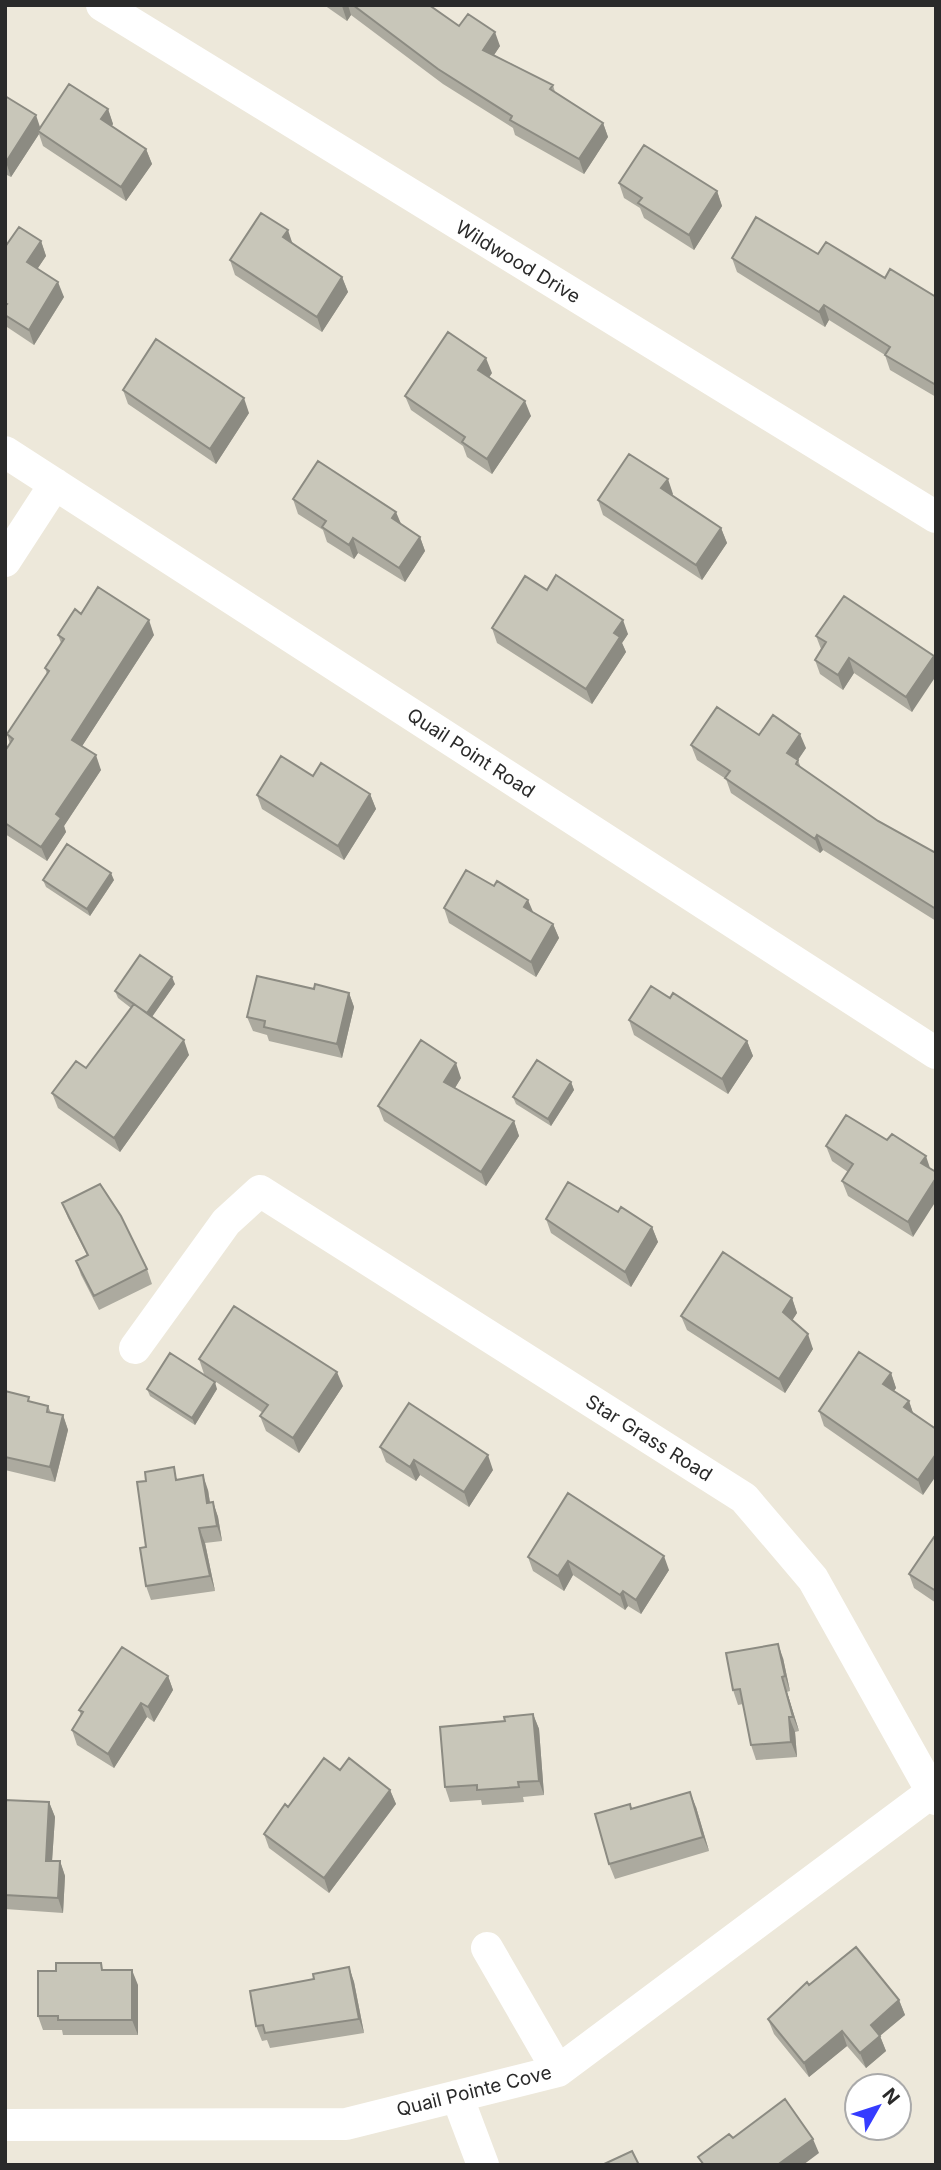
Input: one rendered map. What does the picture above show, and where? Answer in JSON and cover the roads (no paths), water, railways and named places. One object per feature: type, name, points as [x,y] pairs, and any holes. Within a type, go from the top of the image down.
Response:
[{"type":"street","name":"Wildwood Drive","points":[[102,5],[936,517]]},
{"type":"street","name":"Quail Point Road","points":[[5,452],[936,1053]]},
{"type":"street","points":[[5,561],[55,484]]},
{"type":"street","name":"Star Grass Road","points":[[135,1348],[226,1222],[260,1191],[744,1498],[813,1579],[934,1793]]},
{"type":"street","name":"Quail Pointe Cove","points":[[5,2124],[346,2124],[558,2071],[934,1793]]},
{"type":"street","points":[[487,1948],[558,2071]]},
{"type":"street","points":[[457,2096],[483,2165]]}]
